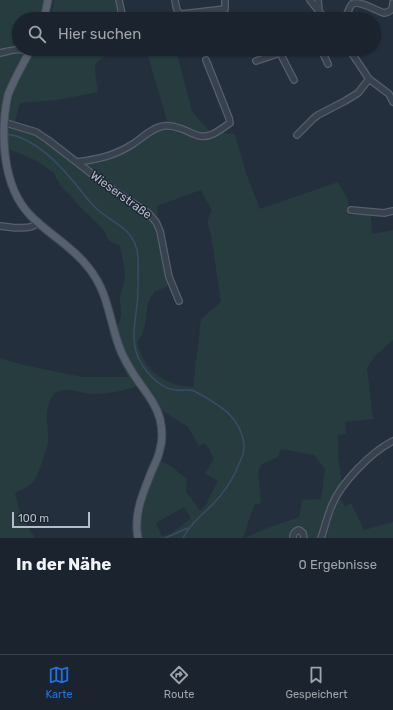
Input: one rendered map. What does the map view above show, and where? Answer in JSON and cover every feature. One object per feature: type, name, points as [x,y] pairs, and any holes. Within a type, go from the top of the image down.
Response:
[{"type":"main road","points":[[45,12],[48,0]]},
{"type":"main road","points":[[27,56],[8,95],[3,124],[3,146],[6,166],[12,187],[26,211],[38,223],[77,255],[94,276],[104,296],[115,336],[124,357],[153,404],[159,418],[162,434],[160,450],[139,504],[136,537]]},
{"type":"street","points":[[119,0],[122,12]]},
{"type":"street","points":[[175,0],[178,12]]},
{"type":"street","points":[[205,12],[225,9],[224,0]]},
{"type":"street","points":[[310,0],[319,12]]},
{"type":"street","points":[[318,0],[320,12]]},
{"type":"street","points":[[348,12],[351,4],[360,0],[384,13],[390,12],[393,3]]},
{"type":"street","points":[[0,53],[12,51]]},
{"type":"street","points":[[256,61],[271,56]]},
{"type":"street","points":[[282,56],[294,80]]},
{"type":"street","points":[[324,56],[328,64]]},
{"type":"street","points":[[354,56],[369,79],[388,94],[393,102]]},
{"type":"street","name":"Wieserstraße","points":[[77,162],[112,156],[132,145],[158,127],[165,125],[173,126],[200,136],[207,136],[230,123],[206,60]]},
{"type":"street","points":[[297,135],[318,115],[358,93],[369,79]]},
{"type":"street","name":"Wieserstraße","points":[[3,124],[36,132],[105,184],[148,213],[156,222],[161,236],[169,277],[178,300]]},
{"type":"street","points":[[351,210],[384,213],[393,211]]},
{"type":"street","points":[[0,226],[28,227],[35,226],[38,223]]},
{"type":"street","points":[[321,538],[332,505],[344,485],[370,457],[393,441]]},
{"type":"street","points":[[293,538],[294,533],[299,530],[303,533],[304,538]]},
{"type":"green space","points":[[0,0],[45,0],[42,12],[12,12],[12,49],[0,52]]},
{"type":"green space","points":[[54,0],[116,0],[119,12],[52,12]]},
{"type":"green space","points":[[12,53],[12,56],[24,56],[5,98],[0,123],[0,55]]},
{"type":"green space","points":[[30,56],[107,56],[100,60],[95,67],[98,92],[57,100],[20,103],[15,122],[45,135],[78,160],[102,156],[116,150],[167,121],[148,56],[178,56],[192,111],[210,132],[235,134],[246,173],[260,209],[338,182],[348,200],[349,215],[371,214],[372,234],[393,230],[393,340],[375,356],[367,368],[373,419],[345,422],[346,434],[338,435],[338,457],[342,482],[336,491],[345,507],[351,503],[364,530],[393,522],[393,538],[244,538],[299,517],[302,500],[321,499],[325,469],[314,455],[281,449],[278,457],[262,464],[258,471],[261,503],[254,505],[243,538],[142,538],[142,507],[160,461],[171,466],[187,479],[186,491],[200,511],[207,504],[218,481],[205,474],[214,458],[205,443],[199,446],[188,427],[158,408],[123,350],[116,327],[121,316],[120,296],[125,278],[120,246],[109,241],[103,229],[60,185],[54,173],[37,161],[7,148],[10,107],[21,74]],"holes":[[[201,190],[212,211],[208,220],[208,225],[211,234],[221,302],[201,319],[193,387],[174,384],[153,372],[145,362],[137,342],[142,335],[148,303],[154,292],[166,287],[172,281],[158,218],[157,206]],[[184,507],[191,518],[171,534],[162,536],[156,523]]]},
{"type":"green space","points":[[109,333],[112,334],[138,386],[121,391],[104,393],[89,394],[71,390],[63,390],[54,394],[47,410],[48,442],[40,469],[32,483],[15,493],[21,516],[35,538],[0,538],[0,358],[19,364],[82,377],[128,377],[118,357]]},
{"type":"waterway","points":[[7,134],[28,141],[47,154],[64,170],[93,206],[130,235],[137,250],[138,258],[138,297],[134,326],[134,340],[137,354],[146,371],[165,387],[176,390],[194,391],[212,401],[225,410],[239,428],[244,444],[244,450],[234,475],[221,495],[193,524],[183,538]]},
{"type":"waterway","points":[[165,538],[188,528]]}]
